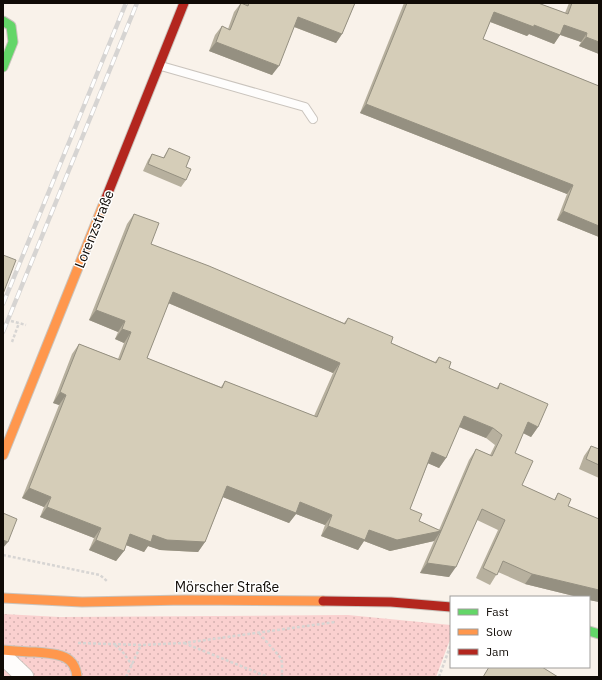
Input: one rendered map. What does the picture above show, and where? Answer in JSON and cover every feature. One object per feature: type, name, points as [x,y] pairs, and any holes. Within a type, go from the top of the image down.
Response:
[{"type":"street","name":"Lorenzstraße","points":[[3,455],[184,3]]},
{"type":"street","points":[[3,21],[11,26],[13,42],[3,67]]},
{"type":"street","name":"Mörscher Straße","points":[[3,598],[82,602],[186,600],[391,602],[450,607]]},
{"type":"street","points":[[3,650],[58,654],[67,657],[77,673],[77,677]]},
{"type":"street","points":[[3,656],[25,677]]},
{"type":"lane","points":[[160,66],[305,107],[313,119]]},
{"type":"path","points":[[11,321],[26,326]]},
{"type":"path","points":[[12,342],[19,324]]},
{"type":"path","points":[[3,555],[100,575],[109,584]]},
{"type":"path","points":[[77,644],[141,645],[184,643],[336,622]]},
{"type":"path","points":[[258,633],[280,657],[282,662],[282,677]]},
{"type":"path","points":[[184,643],[268,677]]},
{"type":"path","points":[[115,644],[132,665]]},
{"type":"path","points":[[126,677],[141,645]]},
{"type":"path","points":[[439,677],[450,647]]},
{"type":"shaded area","points":[[3,614],[60,617],[348,615],[450,625],[450,640],[436,677],[3,677]]},
{"type":"building","points":[[241,3],[248,6],[249,3],[355,3],[342,34],[298,17],[279,66],[216,42],[222,26],[230,30]]},
{"type":"building","points":[[407,3],[538,3],[568,14],[572,3],[599,3],[599,42],[586,37],[587,33],[564,25],[560,35],[494,12],[483,39],[599,86],[599,226],[563,211],[573,185],[366,104]]},
{"type":"building","points":[[169,148],[190,157],[186,167],[191,169],[186,180],[148,164],[152,154],[164,158]]},
{"type":"building","points":[[134,214],[159,223],[151,244],[209,266],[345,324],[348,318],[393,337],[391,343],[436,363],[439,357],[451,362],[449,368],[498,389],[500,383],[548,404],[538,427],[528,422],[515,453],[533,461],[522,485],[555,500],[558,493],[571,499],[568,506],[599,519],[599,590],[532,574],[503,561],[497,575],[483,568],[505,520],[482,509],[456,567],[427,563],[441,531],[397,540],[369,530],[365,540],[328,526],[332,515],[300,502],[296,513],[227,486],[205,542],[167,540],[153,535],[151,542],[130,534],[124,551],[96,540],[101,528],[47,507],[51,497],[29,488],[66,395],[60,392],[79,344],[120,360],[131,332],[122,329],[125,321],[96,310]],"holes":[[[173,292],[340,363],[317,417],[225,381],[222,388],[147,358]],[[464,416],[493,428],[502,435],[492,456],[476,449],[441,531],[419,521],[422,514],[410,509],[432,452],[446,458]]]},
{"type":"building","points":[[3,255],[16,260],[3,294]]},
{"type":"building","points":[[591,446],[599,449],[599,465],[586,459]]},
{"type":"building","points":[[3,513],[17,519],[8,542],[3,540]]},
{"type":"building","points":[[488,668],[544,668],[558,677],[483,677]]},
{"type":"railway","points":[[3,304],[126,3]]},
{"type":"railway","points":[[3,332],[137,3]]},
{"type":"traffic: fast","points":[[3,21],[11,26],[13,42],[3,67]]},
{"type":"traffic: fast","points":[[590,631],[599,634]]},
{"type":"traffic: slow","points":[[3,455],[106,198]]},
{"type":"traffic: slow","points":[[3,598],[82,602],[186,600],[323,601]]},
{"type":"traffic: slow","points":[[3,650],[49,653],[62,656],[72,663],[77,677]]},
{"type":"traffic: jam","points":[[106,198],[184,3]]},
{"type":"traffic: jam","points":[[323,601],[391,602],[450,607]]}]
